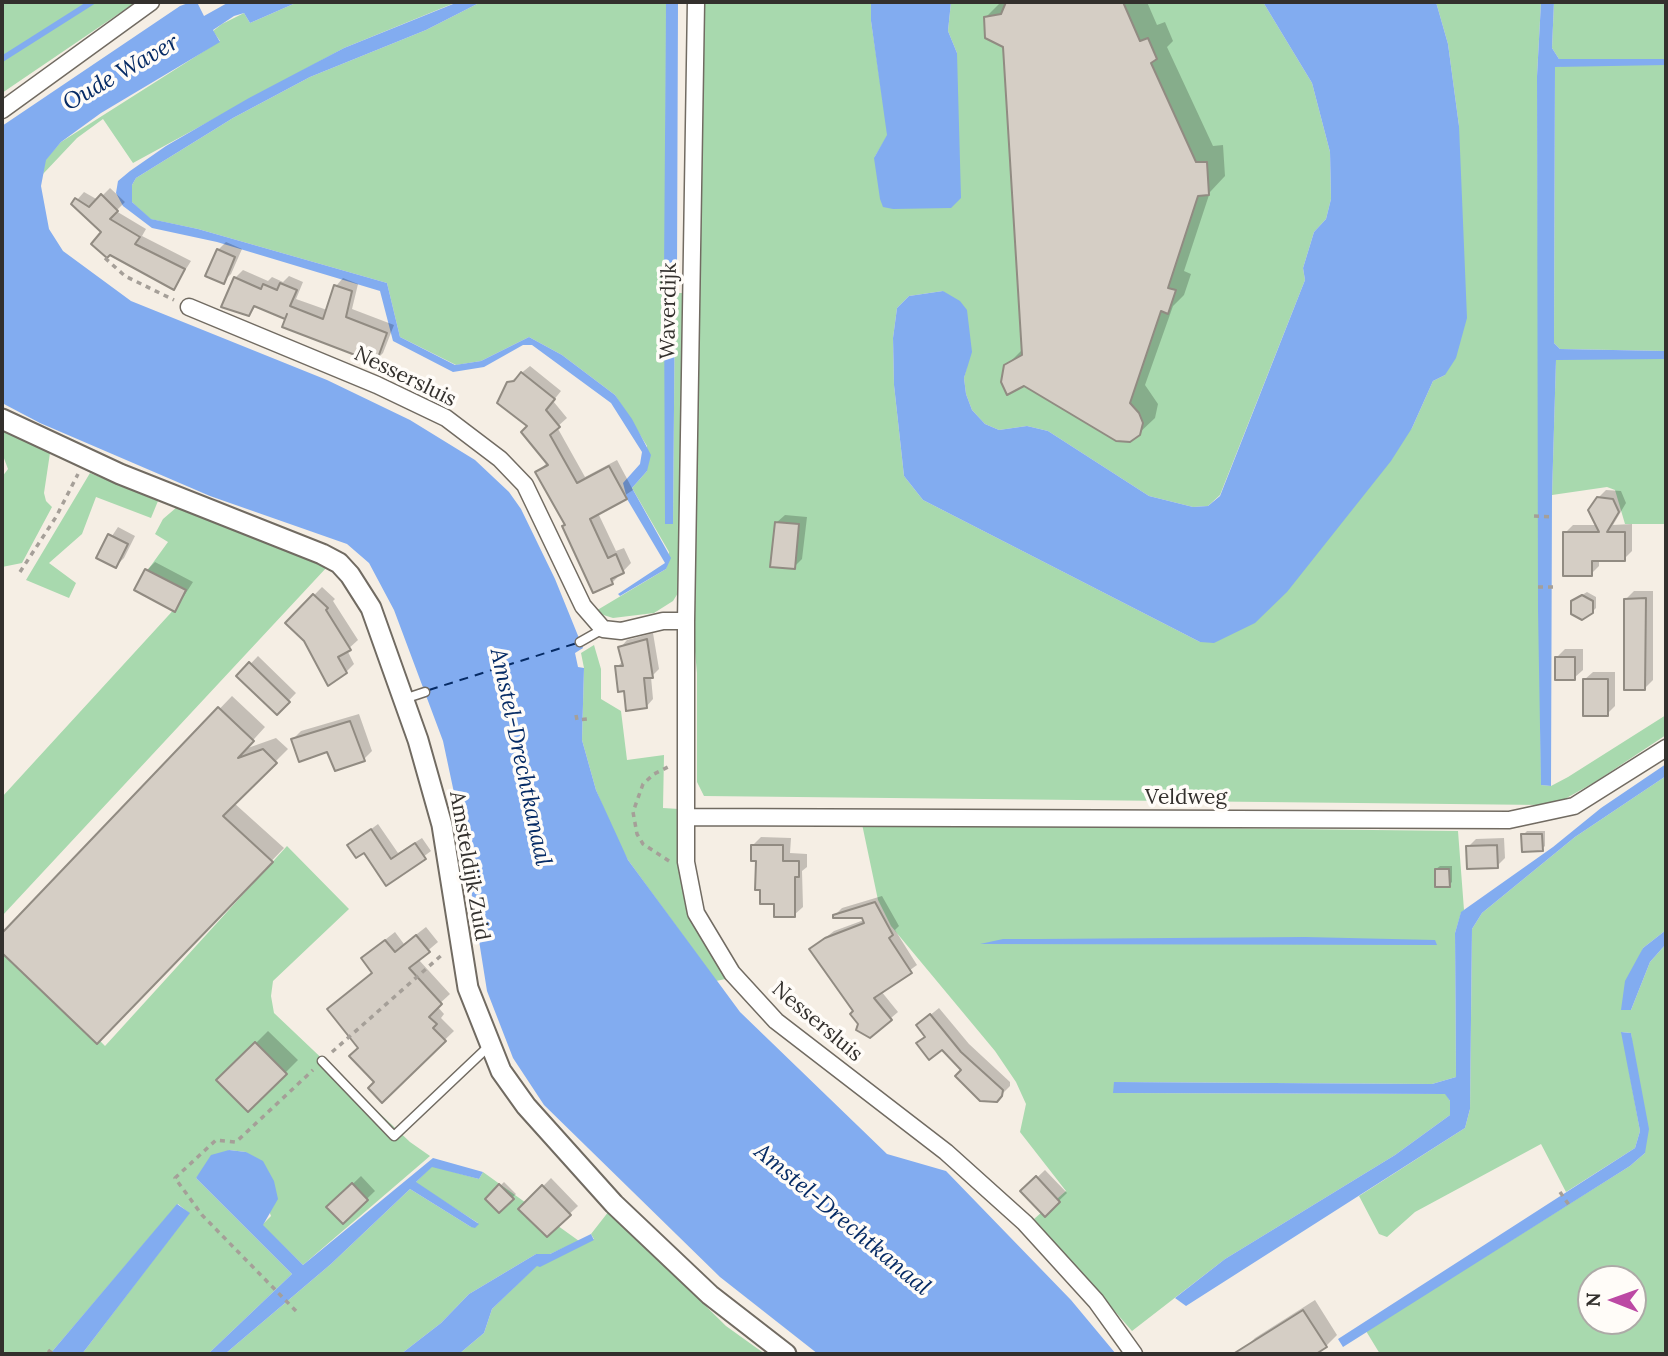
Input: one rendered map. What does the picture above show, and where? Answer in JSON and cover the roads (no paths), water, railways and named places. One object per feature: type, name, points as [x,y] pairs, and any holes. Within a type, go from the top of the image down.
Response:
[{"type":"street","points":[[2,110],[151,2]]},
{"type":"street","name":"Waverdijk","points":[[686,621],[696,2]]},
{"type":"street","name":"Nessersluis","points":[[189,307],[377,384],[446,418],[500,459],[525,485],[583,606],[603,629]]},
{"type":"street","name":"Amsteldijk Zuid","points":[[2,419],[86,459],[302,545],[339,563],[371,608],[404,699],[442,825],[468,988],[489,1046],[514,1090],[614,1204],[710,1295],[786,1354]]},
{"type":"street","points":[[603,629],[621,631],[663,621],[686,621]]},
{"type":"street","name":"Nessersluis","points":[[686,621],[686,862],[696,913],[732,973],[776,1021],[946,1152],[1025,1223],[1096,1301],[1134,1354]]},
{"type":"street","name":"Veldweg","points":[[687,817],[1509,820],[1574,806],[1666,748]]},
{"type":"lane","points":[[580,642],[603,629]]},
{"type":"lane","points":[[404,699],[425,692]]},
{"type":"lane","points":[[322,1061],[394,1136],[489,1046]]},
{"type":"water","points":[[197,2],[204,16],[229,2],[298,2],[250,23],[244,13],[234,16],[213,30],[220,42],[101,113],[61,142],[46,160],[41,186],[49,229],[63,251],[131,301],[327,380],[410,420],[475,460],[509,492],[521,509],[555,579],[583,648],[575,653],[578,667],[584,668],[582,740],[596,790],[628,860],[740,1012],[887,1154],[946,1171],[1071,1300],[1116,1354],[818,1354],[720,1277],[544,1105],[513,1058],[487,991],[460,821],[443,741],[394,610],[369,563],[347,544],[210,496],[40,423],[2,403],[2,126],[180,6]]},
{"type":"water","points":[[458,2],[481,2],[426,30],[310,77],[233,118],[136,178],[132,185],[132,202],[151,219],[198,229],[387,283],[400,337],[455,365],[481,361],[529,337],[562,355],[615,395],[632,419],[651,455],[647,471],[632,488],[671,558],[666,569],[620,596],[618,594],[665,563],[627,499],[623,483],[640,464],[642,452],[611,403],[532,345],[523,345],[484,367],[453,372],[393,341],[380,291],[217,242],[152,228],[123,206],[116,193],[118,181],[130,171],[166,146],[249,98],[344,48]]},
{"type":"water","points":[[666,2],[678,2],[677,274],[664,274]]},
{"type":"water","points":[[871,2],[951,2],[948,31],[957,53],[961,198],[951,208],[883,207],[874,158],[887,135],[871,21]]},
{"type":"water","points":[[1263,2],[1436,2],[1448,44],[1459,126],[1467,318],[1456,358],[1445,375],[1433,381],[1412,428],[1391,461],[1287,592],[1255,623],[1214,643],[1200,642],[923,500],[904,476],[894,385],[893,338],[897,308],[909,296],[943,291],[960,301],[967,310],[972,352],[964,378],[966,394],[972,410],[985,424],[999,430],[1027,426],[1048,431],[1149,496],[1193,507],[1208,506],[1220,496],[1305,280],[1303,268],[1314,232],[1326,219],[1331,199],[1330,152],[1312,83]]},
{"type":"water","points":[[1541,2],[1554,2],[1552,48],[1559,59],[1666,59],[1666,65],[1555,67],[1554,343],[1560,349],[1666,351],[1666,359],[1556,360],[1552,495],[1551,786],[1541,785],[1538,610],[1537,76]]},
{"type":"water","points":[[664,293],[675,293],[673,524],[665,524]]},
{"type":"water","points":[[1666,764],[1666,776],[1575,837],[1482,913],[1472,929],[1470,1109],[1465,1128],[1186,1306],[1175,1298],[1225,1259],[1395,1155],[1450,1115],[1450,1101],[1445,1094],[1113,1093],[1114,1082],[1432,1084],[1456,1077],[1455,933],[1461,912],[1553,847],[1601,808]]},
{"type":"water","points":[[1666,930],[1666,944],[1650,962],[1631,1010],[1621,1010],[1625,981],[1643,948]]},
{"type":"water","points":[[1305,937],[1435,940],[1437,945],[980,944],[1003,939]]},
{"type":"water","points":[[1621,1032],[1631,1033],[1649,1129],[1645,1153],[1630,1166],[1343,1347],[1338,1339],[1635,1148],[1640,1131]]},
{"type":"water","points":[[229,1150],[246,1152],[263,1161],[274,1181],[278,1199],[263,1225],[303,1265],[433,1158],[483,1172],[479,1179],[432,1167],[416,1182],[479,1224],[475,1228],[471,1227],[410,1189],[331,1264],[225,1354],[208,1354],[292,1274],[196,1178],[211,1155]]},
{"type":"water","points":[[177,1204],[190,1213],[82,1354],[50,1354]]},
{"type":"water","points":[[591,1234],[594,1240],[540,1267],[537,1266],[492,1309],[484,1333],[459,1354],[401,1354],[441,1323],[469,1294],[536,1254],[550,1254]]},
{"type":"waterway","points":[[2,59],[92,2]]},
{"type":"water label","name":"Oude Waver","points":[[121,73]]},
{"type":"water label","name":"Amstel-Drechtkanaal","points":[[520,757]]},
{"type":"water label","name":"Amstel-Drechtkanaal","points":[[842,1220]]}]
